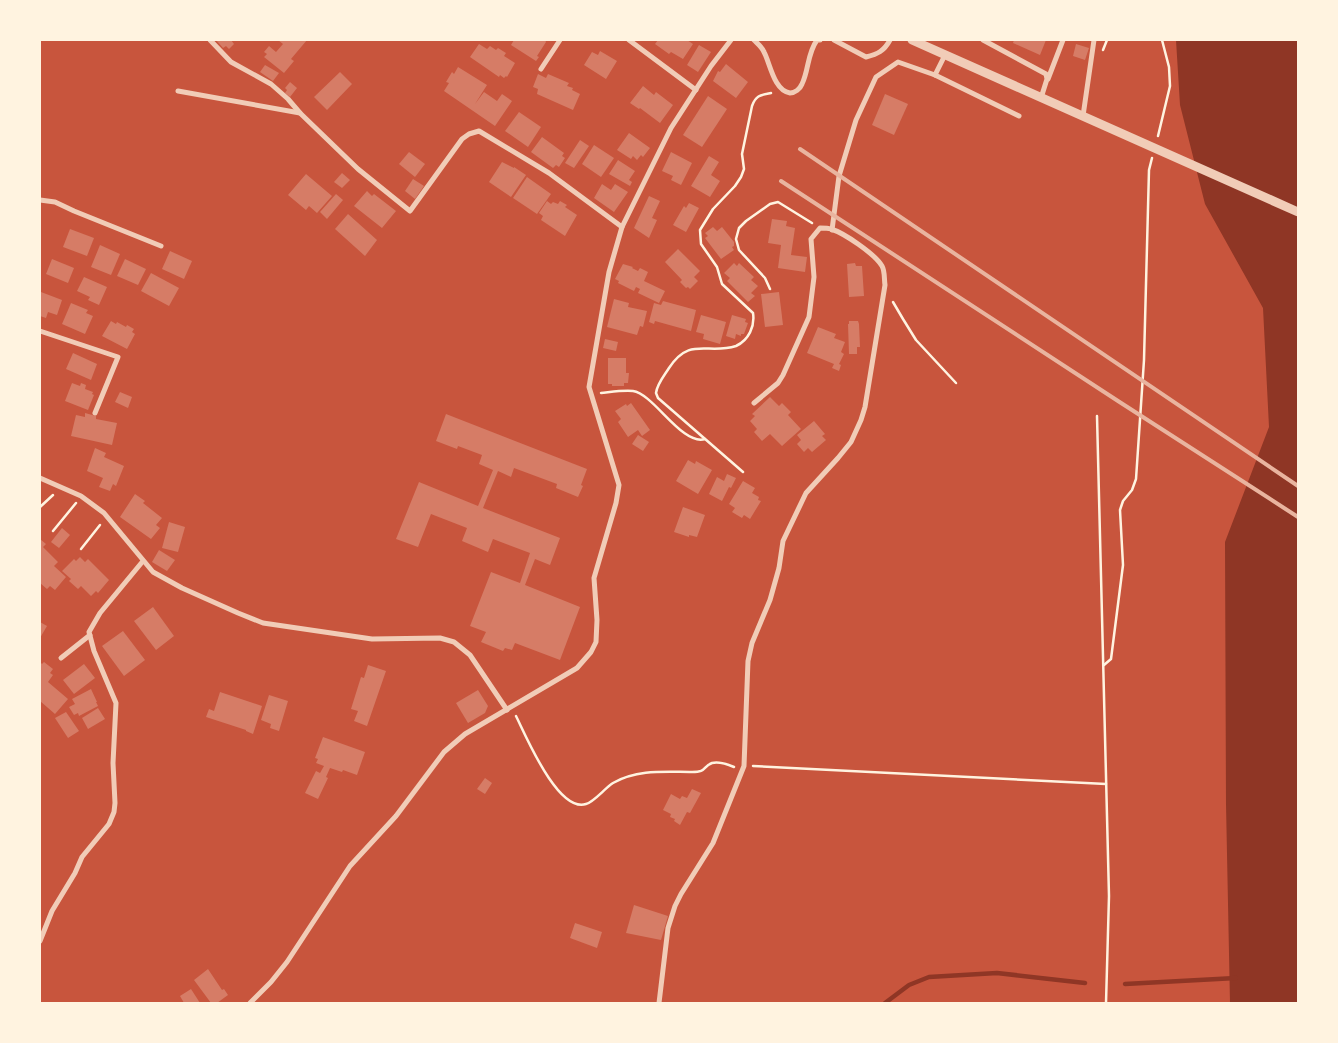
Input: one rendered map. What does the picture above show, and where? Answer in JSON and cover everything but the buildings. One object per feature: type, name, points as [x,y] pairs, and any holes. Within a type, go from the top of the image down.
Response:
[{"type":"street","points":[[210,40],[231,62],[271,84],[358,169],[410,211],[462,139],[469,134],[479,131],[548,173],[622,227]]},
{"type":"street","points":[[541,69],[560,40]]},
{"type":"street","points":[[629,40],[696,90]]},
{"type":"street","points":[[250,1003],[271,982],[287,962],[350,866],[396,816],[444,752],[465,734],[577,668],[591,652],[596,642],[597,620],[594,578],[620,485],[590,388],[609,272],[622,227],[671,128],[711,66],[731,40]]},
{"type":"street","points":[[754,40],[763,50],[778,85],[785,92],[793,93],[802,84],[811,48],[817,40],[820,40]]},
{"type":"street","points":[[834,40],[866,57],[885,50],[890,40]]},
{"type":"street","points":[[984,40],[1046,74],[1048,79]]},
{"type":"street","points":[[1040,98],[1063,40]]},
{"type":"street","points":[[1083,116],[1094,40]]},
{"type":"street","points":[[918,41],[1040,98],[1298,212]]},
{"type":"street","points":[[935,75],[945,55]]},
{"type":"street","points":[[832,230],[839,176],[856,120],[876,77],[898,62],[935,75],[1019,116]]},
{"type":"street","points":[[178,91],[300,113]]},
{"type":"street","points":[[40,200],[55,202],[161,246]]},
{"type":"street","points":[[659,1003],[668,928],[675,906],[712,843],[743,768],[748,661],[752,644],[770,600],[783,541],[806,493],[851,442],[865,407],[885,285],[882,266],[875,258],[845,236],[832,230],[820,228],[811,239],[814,277],[809,317],[784,375],[778,383],[754,403]]},
{"type":"street","points":[[40,331],[118,357],[95,413]]},
{"type":"street","points":[[40,478],[81,496],[107,516],[153,572],[238,614],[263,623],[372,639],[440,638],[454,642],[470,655],[509,709]]},
{"type":"street","points":[[40,941],[52,911],[82,857],[109,824],[114,812],[113,763],[116,703],[94,651],[89,632],[100,613],[143,562]]},
{"type":"street","points":[[61,658],[90,635]]},
{"type":"path","points":[[1156,142],[1170,86],[1169,67],[1162,40]]},
{"type":"path","points":[[743,472],[658,398],[657,389],[676,358],[682,352],[695,348],[731,348],[740,344],[752,329],[753,313],[722,284],[717,267],[701,244],[700,230],[713,209],[741,177],[744,169],[742,154],[755,99],[759,95],[785,92]]},
{"type":"path","points":[[1104,665],[1111,659],[1123,564],[1120,510],[1136,479],[1144,360],[1149,170],[1154,151]]},
{"type":"path","points":[[770,288],[765,278],[739,250],[736,239],[740,228],[746,221],[770,204],[778,202],[802,215],[820,228]]},
{"type":"path","points":[[885,285],[902,320],[916,340],[956,383]]},
{"type":"path","points":[[592,394],[632,391],[649,400],[665,417],[693,438],[705,439]]},
{"type":"path","points":[[1097,416],[1108,896],[1106,1003]]},
{"type":"path","points":[[40,507],[60,486]]},
{"type":"path","points":[[53,531],[81,496]]},
{"type":"path","points":[[81,549],[107,516]]},
{"type":"path","points":[[509,709],[550,780],[561,794],[578,804],[588,804],[609,786],[621,779],[654,771],[700,772],[709,764],[719,763],[743,768],[1106,784]]},
{"type":"shaded area","points":[[1176,40],[1298,40],[1298,1003],[1230,1003],[1226,804],[1225,542],[1269,427],[1263,308],[1205,204],[1180,105]]},
{"type":"waterway","points":[[885,1003],[909,985],[929,977],[997,973],[1085,983]]},
{"type":"waterway","points":[[1125,984],[1236,978]]},
{"type":"railway","points":[[800,149],[1298,486]]},
{"type":"railway","points":[[781,181],[1298,517]]}]
